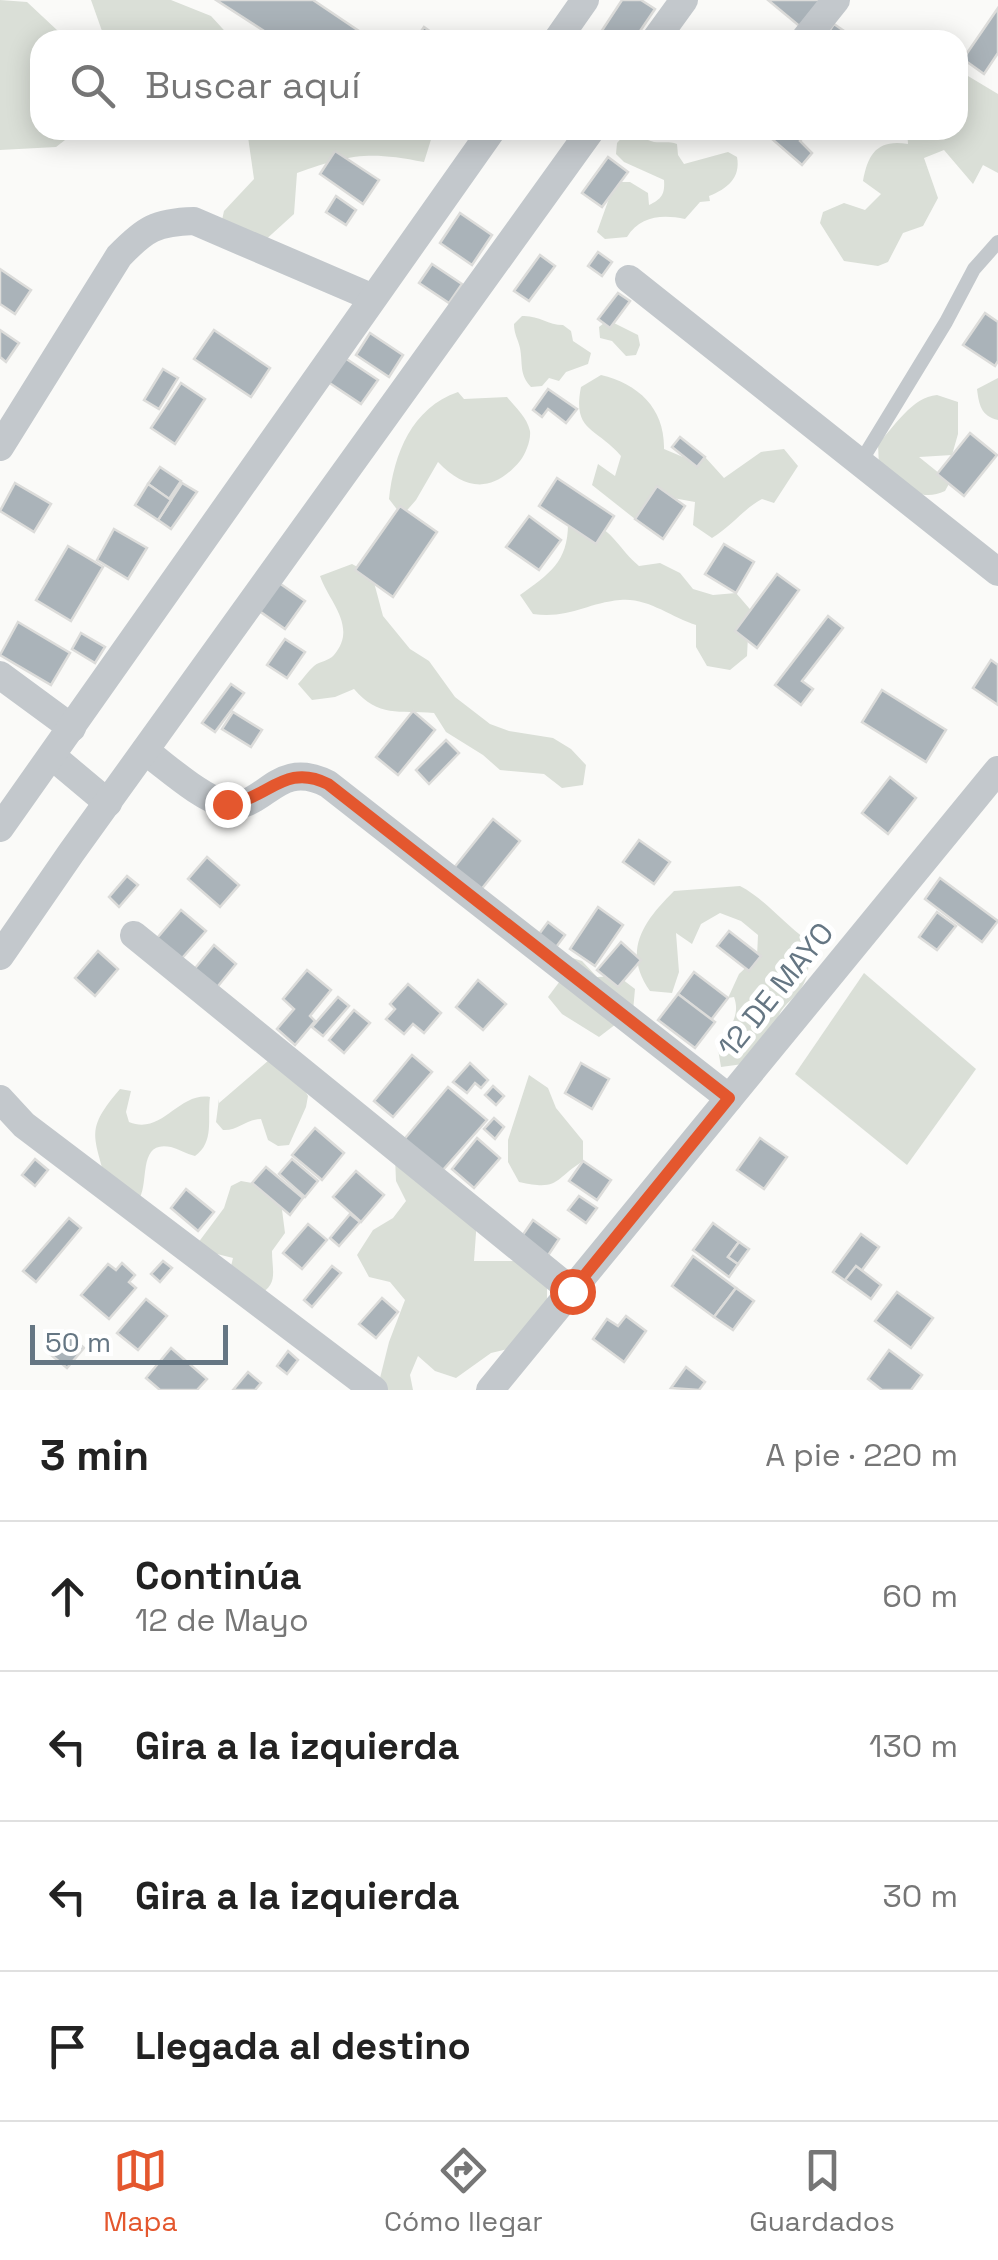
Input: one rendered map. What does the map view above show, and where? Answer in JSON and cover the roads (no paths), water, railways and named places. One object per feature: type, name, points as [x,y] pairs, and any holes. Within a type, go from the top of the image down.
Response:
[{"type":"street","points":[[564,30],[586,0]]},
{"type":"street","points":[[662,30],[684,0]]},
{"type":"street","points":[[812,30],[836,0]]},
{"type":"street","points":[[0,828],[485,140]]},
{"type":"street","points":[[0,956],[584,140]]},
{"type":"street","points":[[0,447],[118,256],[140,233],[165,222],[194,221],[371,297]]},
{"type":"street","points":[[628,279],[998,572]]},
{"type":"street","points":[[0,675],[72,728]]},
{"type":"street","points":[[146,751],[206,794],[227,804],[248,802],[284,779],[310,775],[328,784],[729,1098]]},
{"type":"street","points":[[52,756],[108,803]]},
{"type":"street","name":"12 DE MAYO","points":[[490,1390],[998,770]]},
{"type":"street","points":[[134,934],[572,1291]]},
{"type":"street","points":[[0,1099],[24,1125],[374,1390]]},
{"type":"lane","points":[[860,463],[974,269],[998,242]]}]
